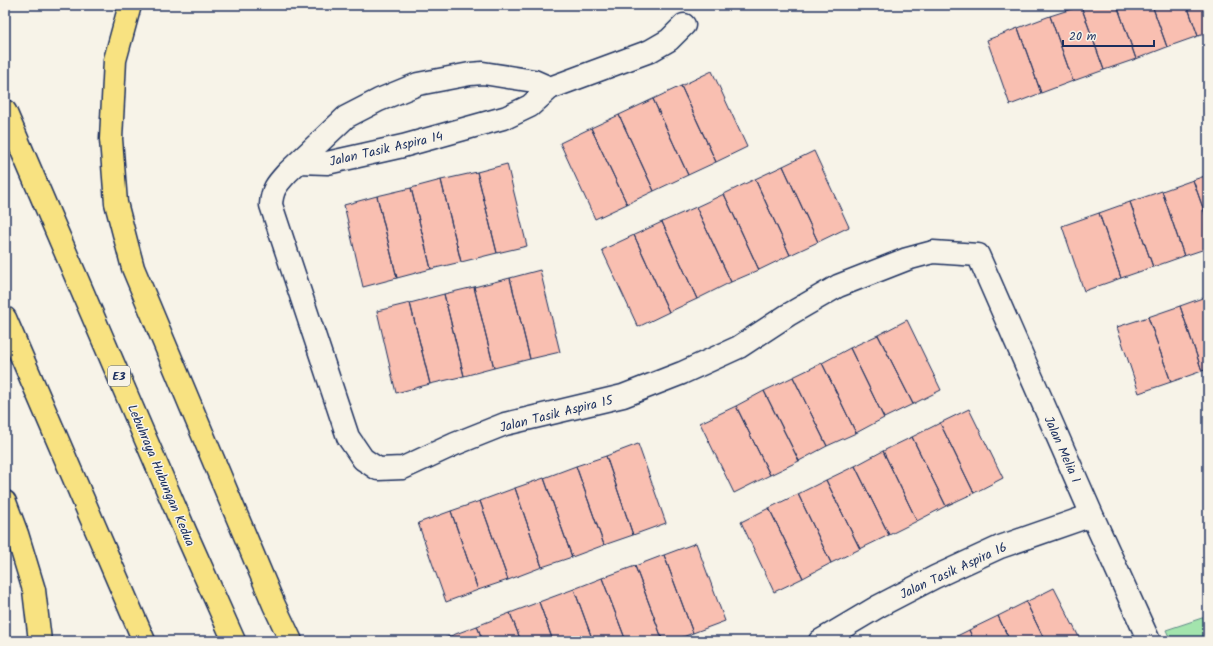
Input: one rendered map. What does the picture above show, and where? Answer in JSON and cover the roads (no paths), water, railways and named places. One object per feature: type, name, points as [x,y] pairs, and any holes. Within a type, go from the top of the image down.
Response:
[{"type":"highway","points":[[130,5],[115,60],[111,139],[116,202],[133,268],[271,597],[291,641]]},
{"type":"highway","name":"Lebuhraya Hubungan Kedua","points":[[5,111],[185,532],[234,641]]},
{"type":"highway","points":[[5,318],[144,641]]},
{"type":"highway","points":[[5,502],[17,534],[34,590],[40,641]]},
{"type":"street","name":"Jalan Tasik Aspira 14","points":[[299,162],[327,163],[403,146],[507,117],[530,106],[550,88],[650,52],[669,40],[684,25]]},
{"type":"street","name":"Jalan Tasik Aspira 14","points":[[299,162],[346,117],[379,100],[418,84],[470,74],[484,73],[534,81],[550,88]]},
{"type":"street","name":"Jalan Tasik Aspira 15","points":[[299,162],[278,183],[272,194],[271,204],[348,437],[363,459],[378,469],[403,468],[455,444],[505,424],[624,396],[682,374],[739,347],[788,315],[838,286],[907,259],[933,252],[978,256]]},
{"type":"street","name":"Jalan Melia 1","points":[[978,256],[1092,515],[1150,641]]},
{"type":"street","name":"Jalan Tasik Aspira 16","points":[[820,641],[879,606],[1000,546],[1092,515]]}]
